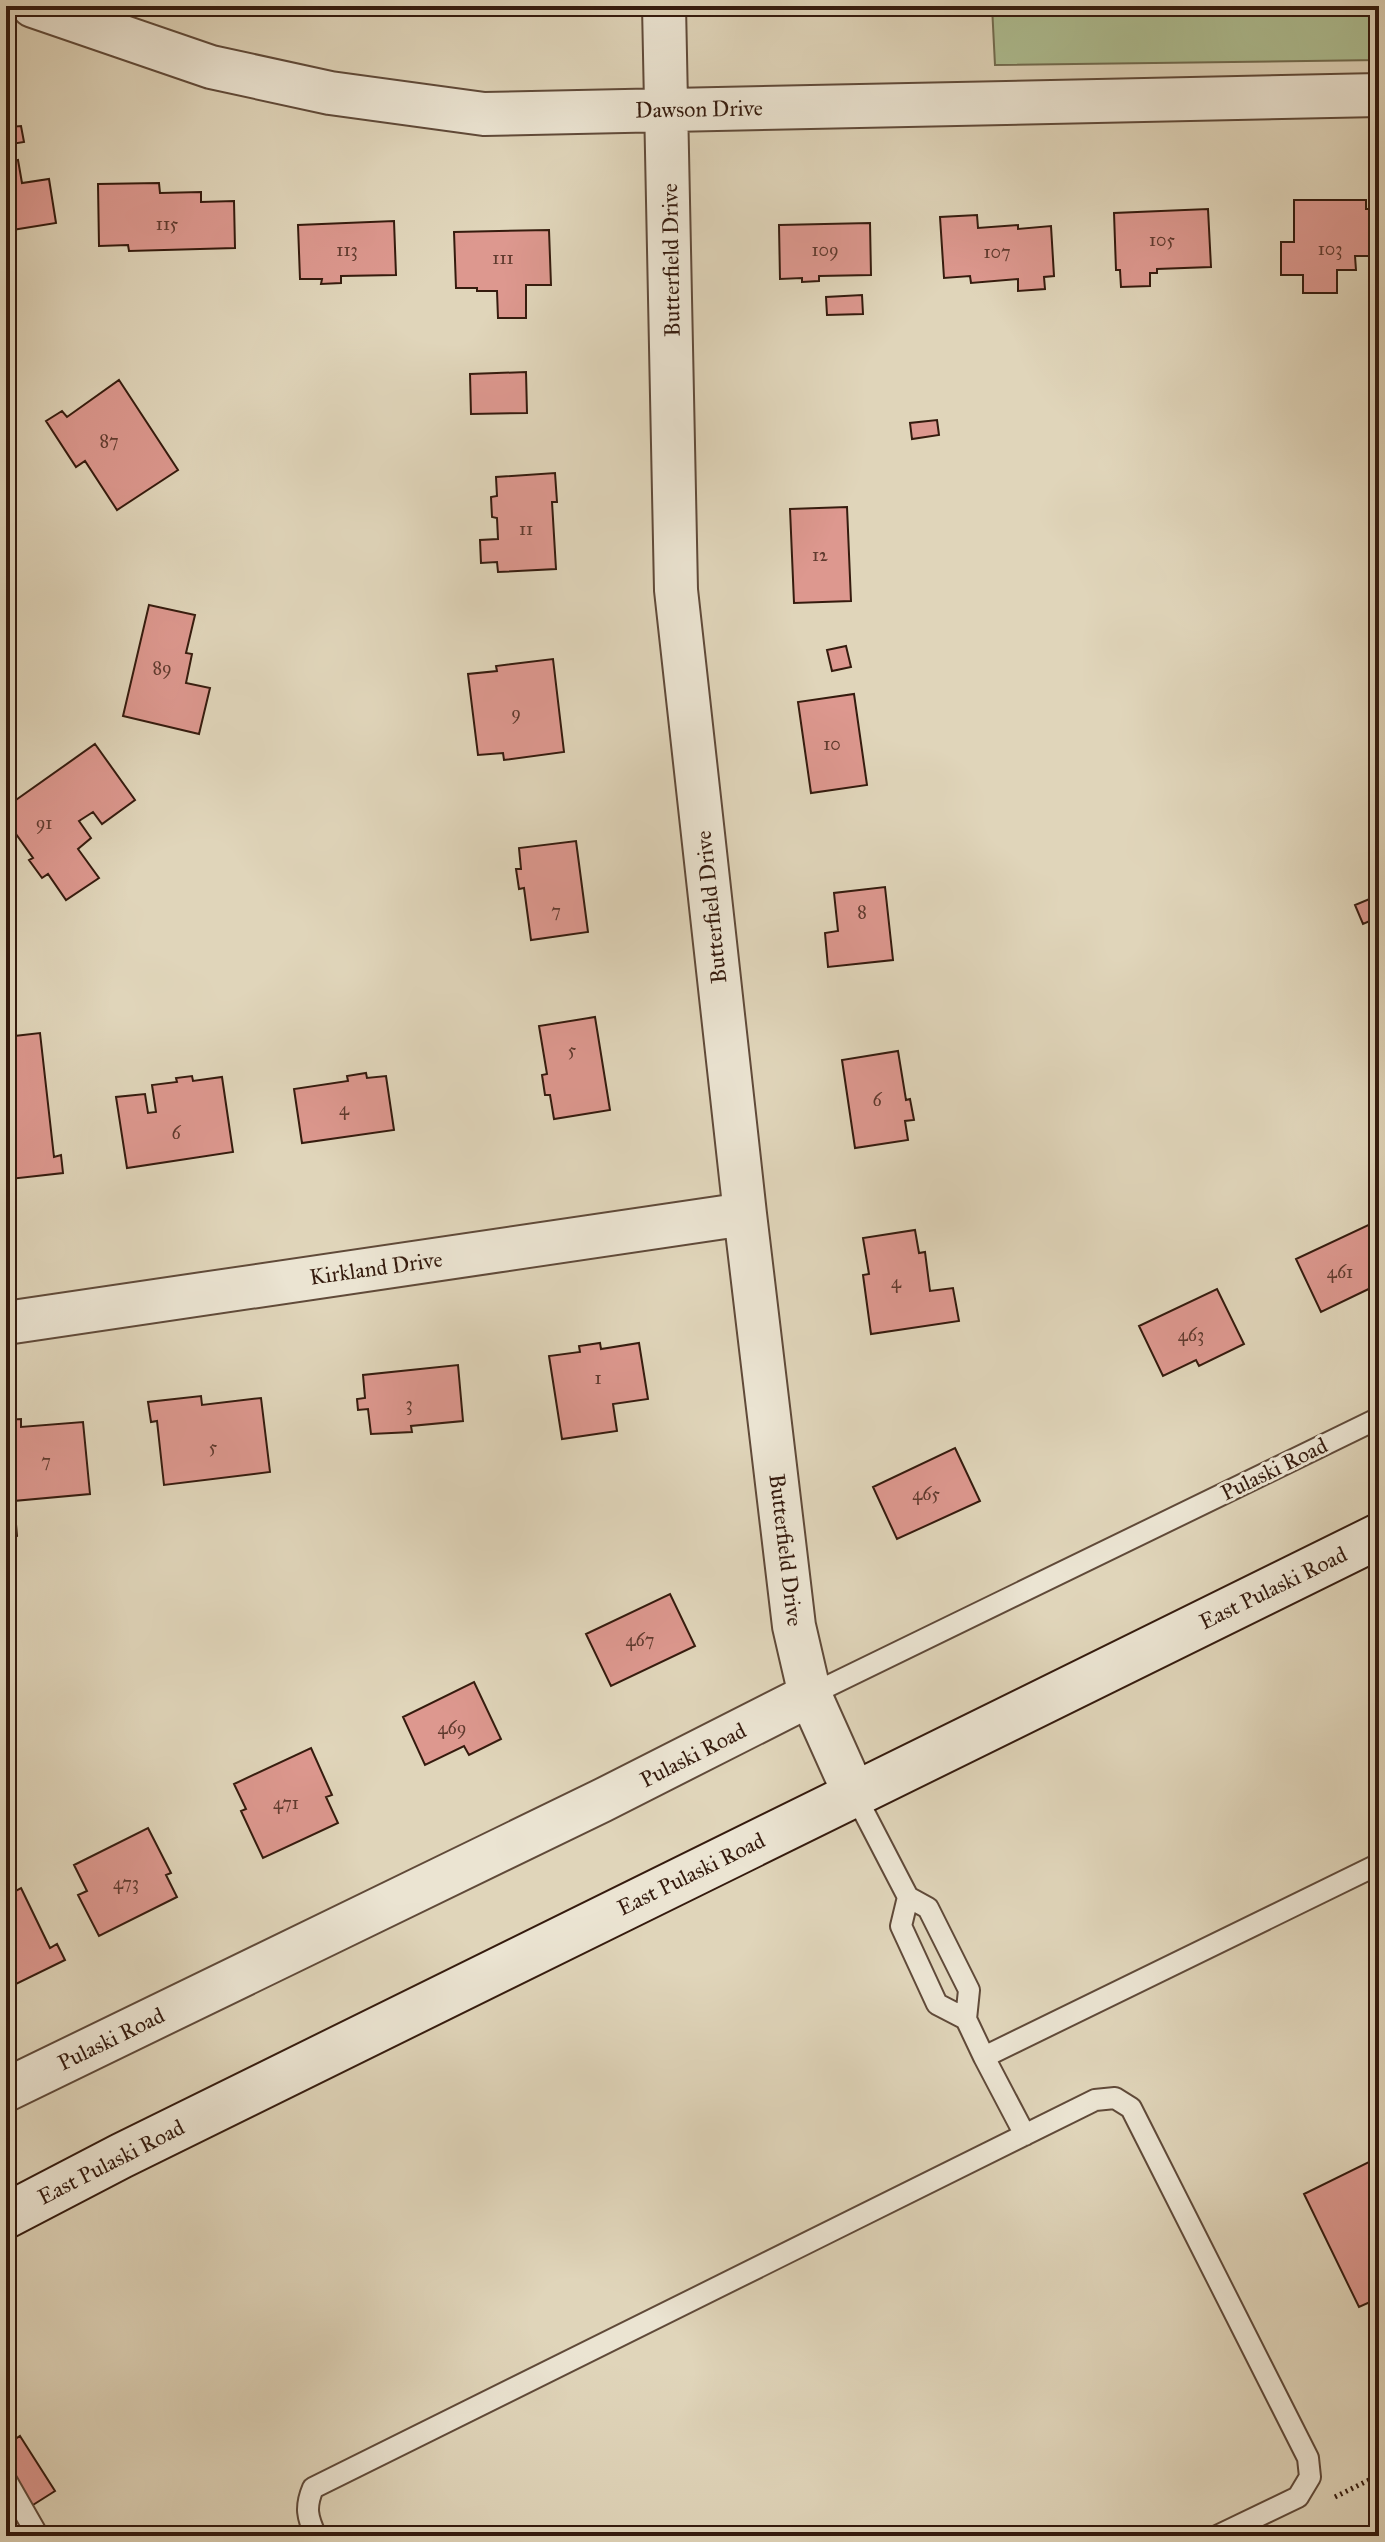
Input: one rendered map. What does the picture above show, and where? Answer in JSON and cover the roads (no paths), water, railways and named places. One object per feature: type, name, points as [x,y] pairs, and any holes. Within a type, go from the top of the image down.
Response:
[{"type":"main road","name":"East Pulaski Road","points":[[6,2216],[135,2148],[1379,1536]]},
{"type":"street","name":"Dawson Drive","points":[[33,6],[211,67],[330,93],[484,114],[1379,95]]},
{"type":"street","name":"Butterfield Drive","points":[[664,6],[676,590],[794,1626],[810,1695],[854,1793]]},
{"type":"street","name":"Kirkland Drive","points":[[6,1323],[745,1214]]},
{"type":"street","name":"Pulaski Road","points":[[6,2090],[601,1801],[810,1695]]},
{"type":"lane","name":"Pulaski Road","points":[[810,1695],[1379,1418]]},
{"type":"lane","points":[[854,1793],[908,1897],[928,1908],[969,1990],[966,2019],[1025,2135]]},
{"type":"lane","points":[[984,2057],[1379,1864]]},
{"type":"lane","points":[[908,1897],[901,1926],[937,2004],[966,2019]]},
{"type":"lane","points":[[316,2536],[309,2521],[307,2501],[313,2488],[1095,2100],[1115,2098],[1131,2108],[1308,2458],[1310,2477],[1298,2497],[1217,2536]]},
{"type":"lane","points":[[6,2480],[38,2536]]}]
